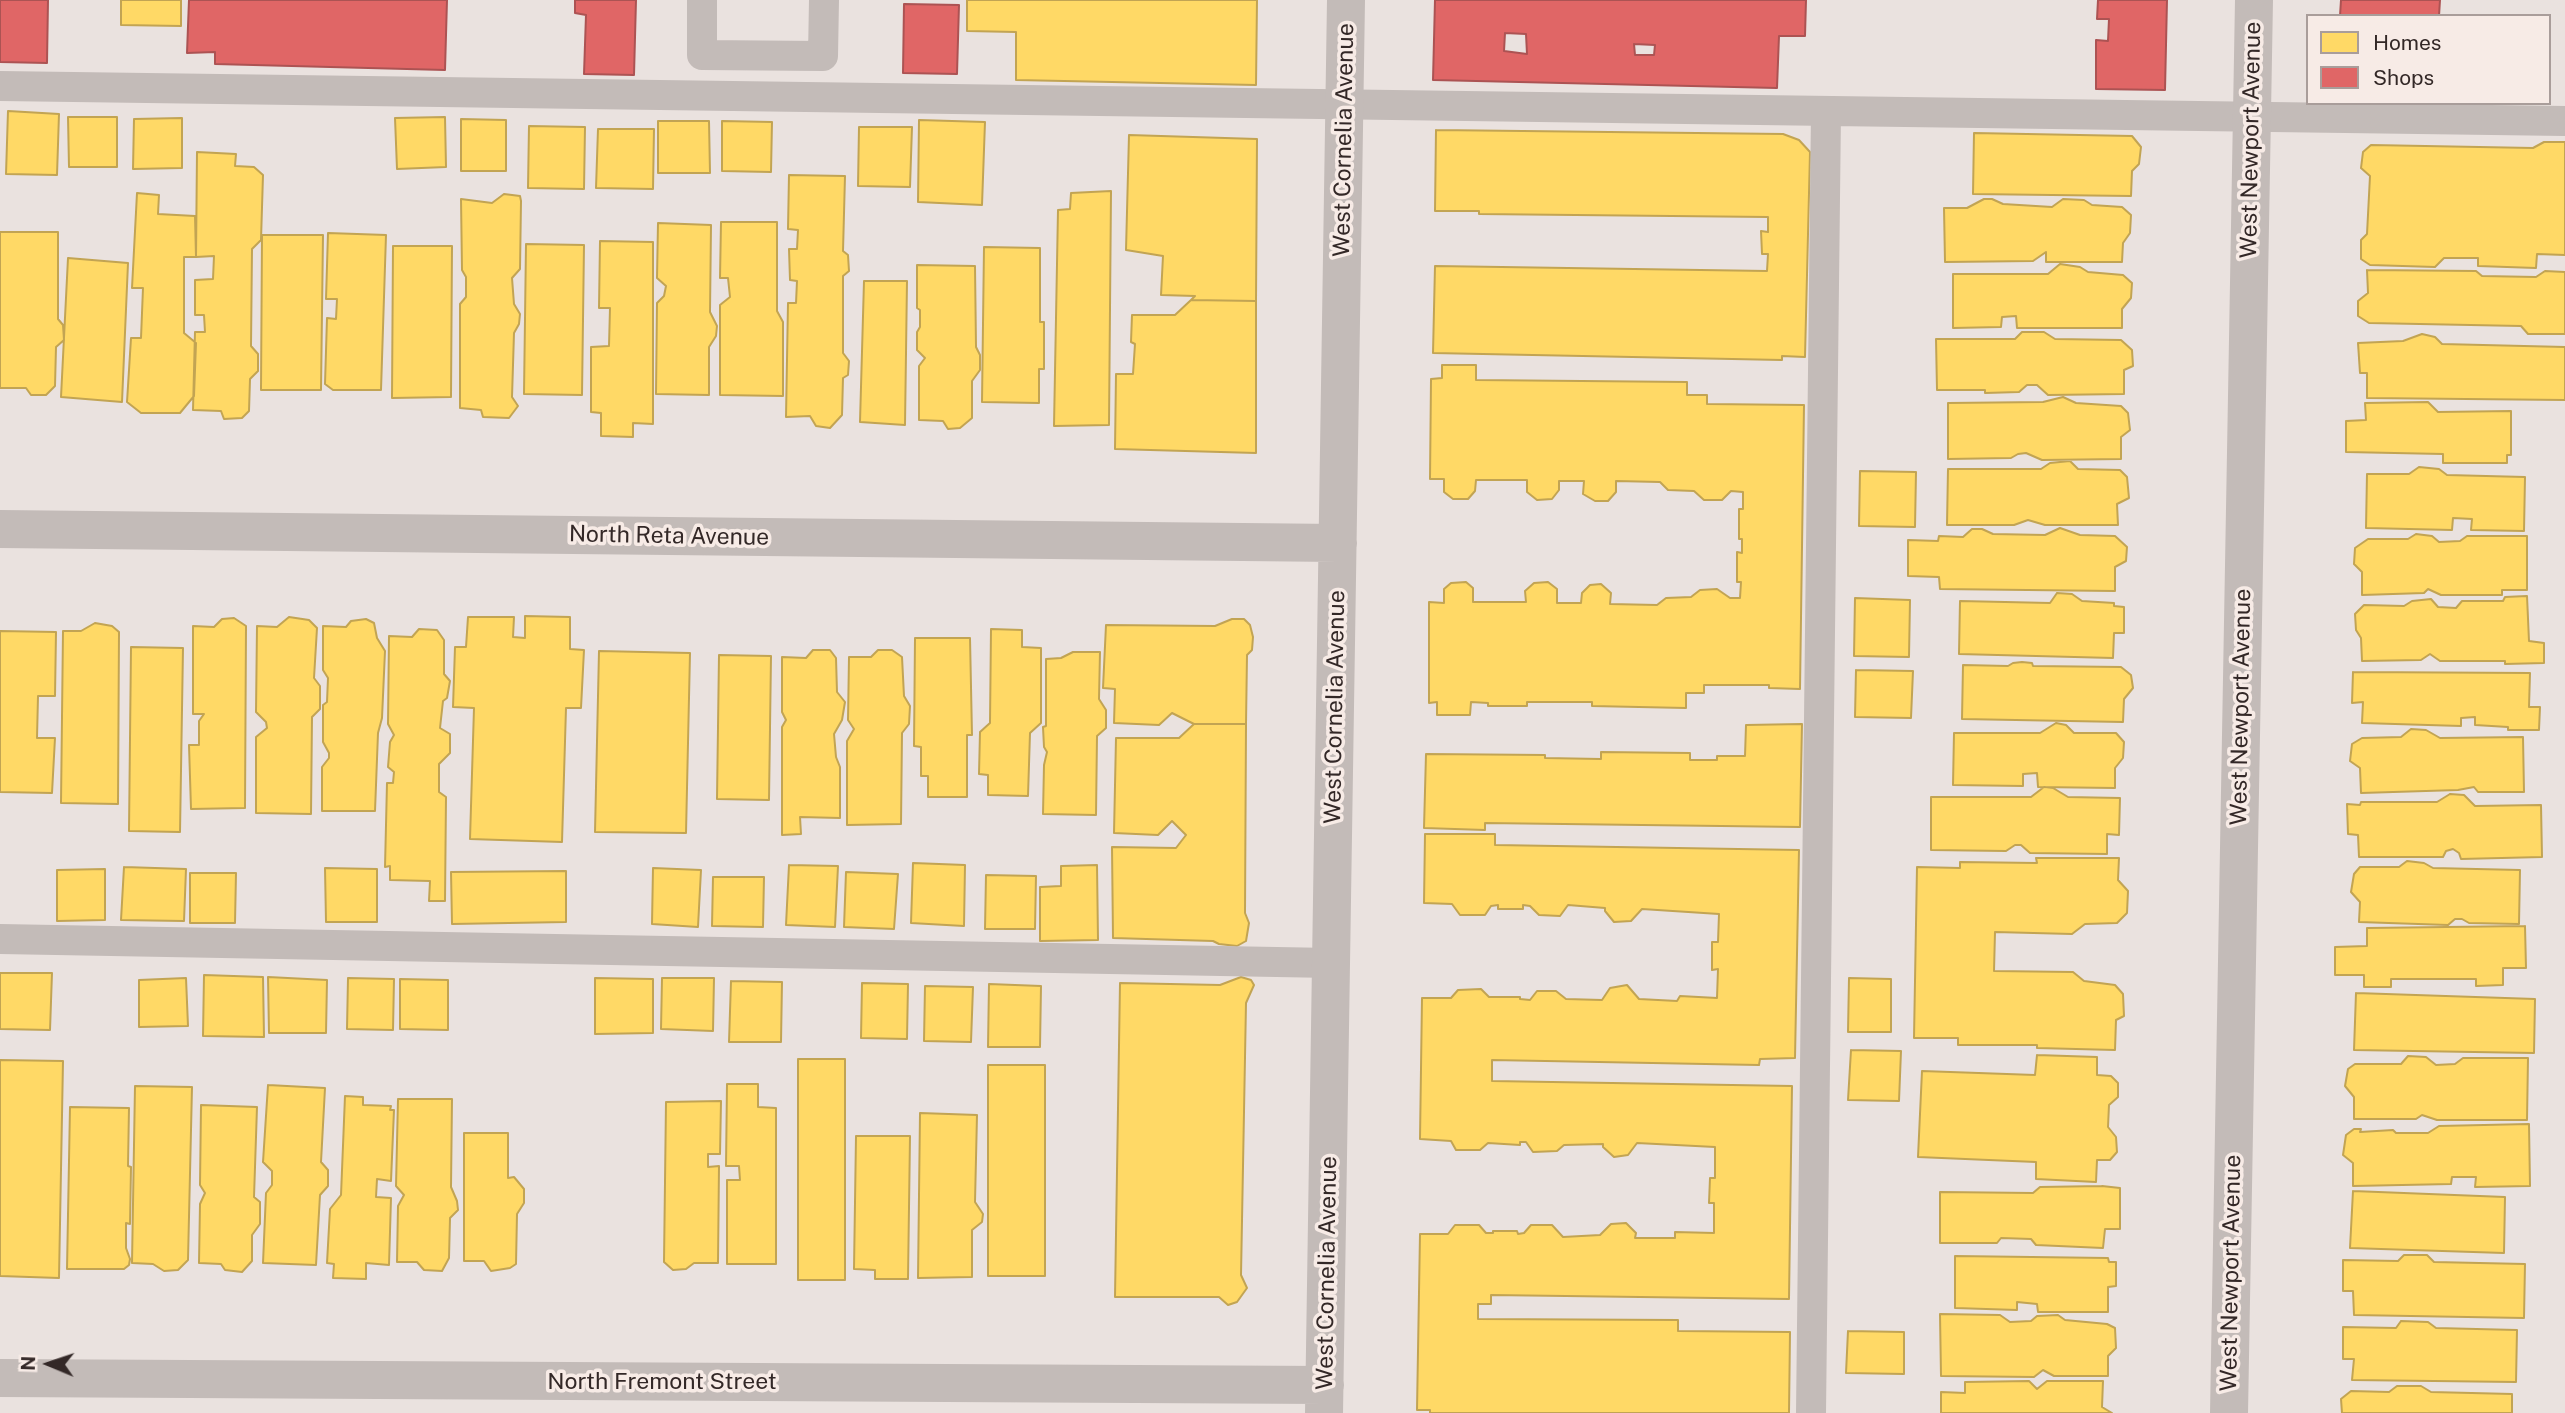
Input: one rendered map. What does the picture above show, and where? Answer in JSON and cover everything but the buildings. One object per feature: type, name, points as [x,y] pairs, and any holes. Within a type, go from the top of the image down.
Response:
[{"type":"street","name":"West Cornelia Avenue","points":[[1325,1399],[1346,0]]},
{"type":"street","name":"West Newport Avenue","points":[[2229,1413],[2254,0]]},
{"type":"street","name":"North Reta Avenue","points":[[0,529],[1338,543]]},
{"type":"street","name":"North Fremont Street","points":[[0,1378],[1325,1399]]},
{"type":"lane","points":[[702,0],[702,55],[823,56],[824,0]]},
{"type":"lane","points":[[0,86],[2565,121]]},
{"type":"lane","points":[[1811,1413],[1826,111]]},
{"type":"lane","points":[[0,939],[1332,963]]}]
